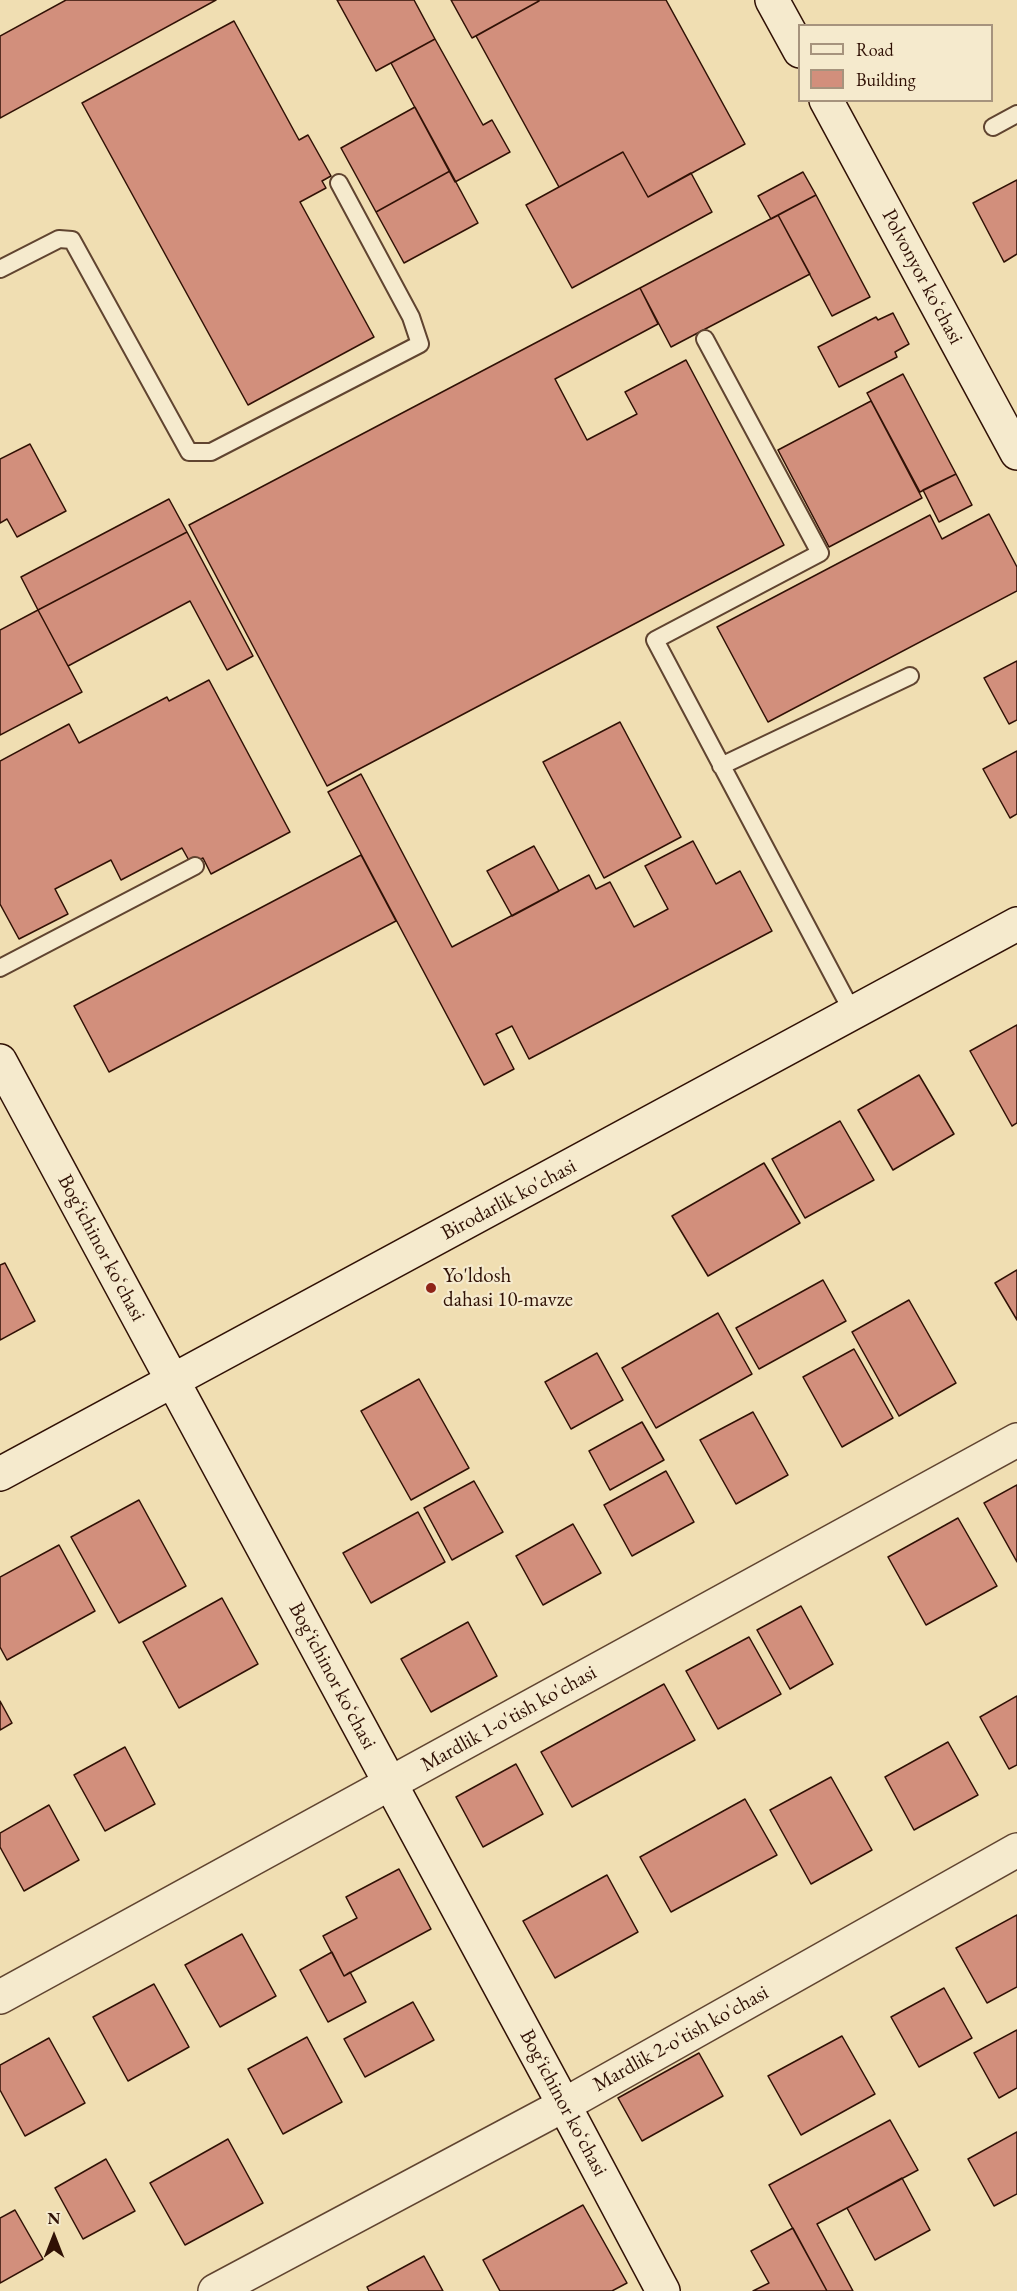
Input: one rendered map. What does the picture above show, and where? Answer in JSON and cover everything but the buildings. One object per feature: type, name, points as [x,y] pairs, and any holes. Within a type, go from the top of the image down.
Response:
[{"type":"street","points":[[772,0],[798,47]]},
{"type":"street","name":"Polvonyor koʻchasi","points":[[827,102],[1017,453]]},
{"type":"street","name":"Birodarlik ko'chasi","points":[[0,1474],[1017,924]]},
{"type":"street","name":"Bogʻichinor koʻchasi","points":[[0,1061],[663,2291]]},
{"type":"street","name":"Mardlik 1-o'tish ko'chasi","points":[[0,1997],[1017,1440]]},
{"type":"street","name":"Mardlik 2-o'tish ko'chasi","points":[[215,2291],[564,2105],[1017,1850]]},
{"type":"lane","points":[[993,127],[1017,114]]},
{"type":"lane","points":[[0,268],[59,239],[72,240],[189,452],[211,452],[420,344],[411,317],[339,183]]},
{"type":"lane","points":[[705,339],[820,553],[655,640],[853,1013]]},
{"type":"lane","points":[[721,766],[910,676]]},
{"type":"lane","points":[[0,968],[195,866]]},
{"type":"place","name":"Yo'ldosh dahasi 10-mavze","points":[[431,1288]]}]
